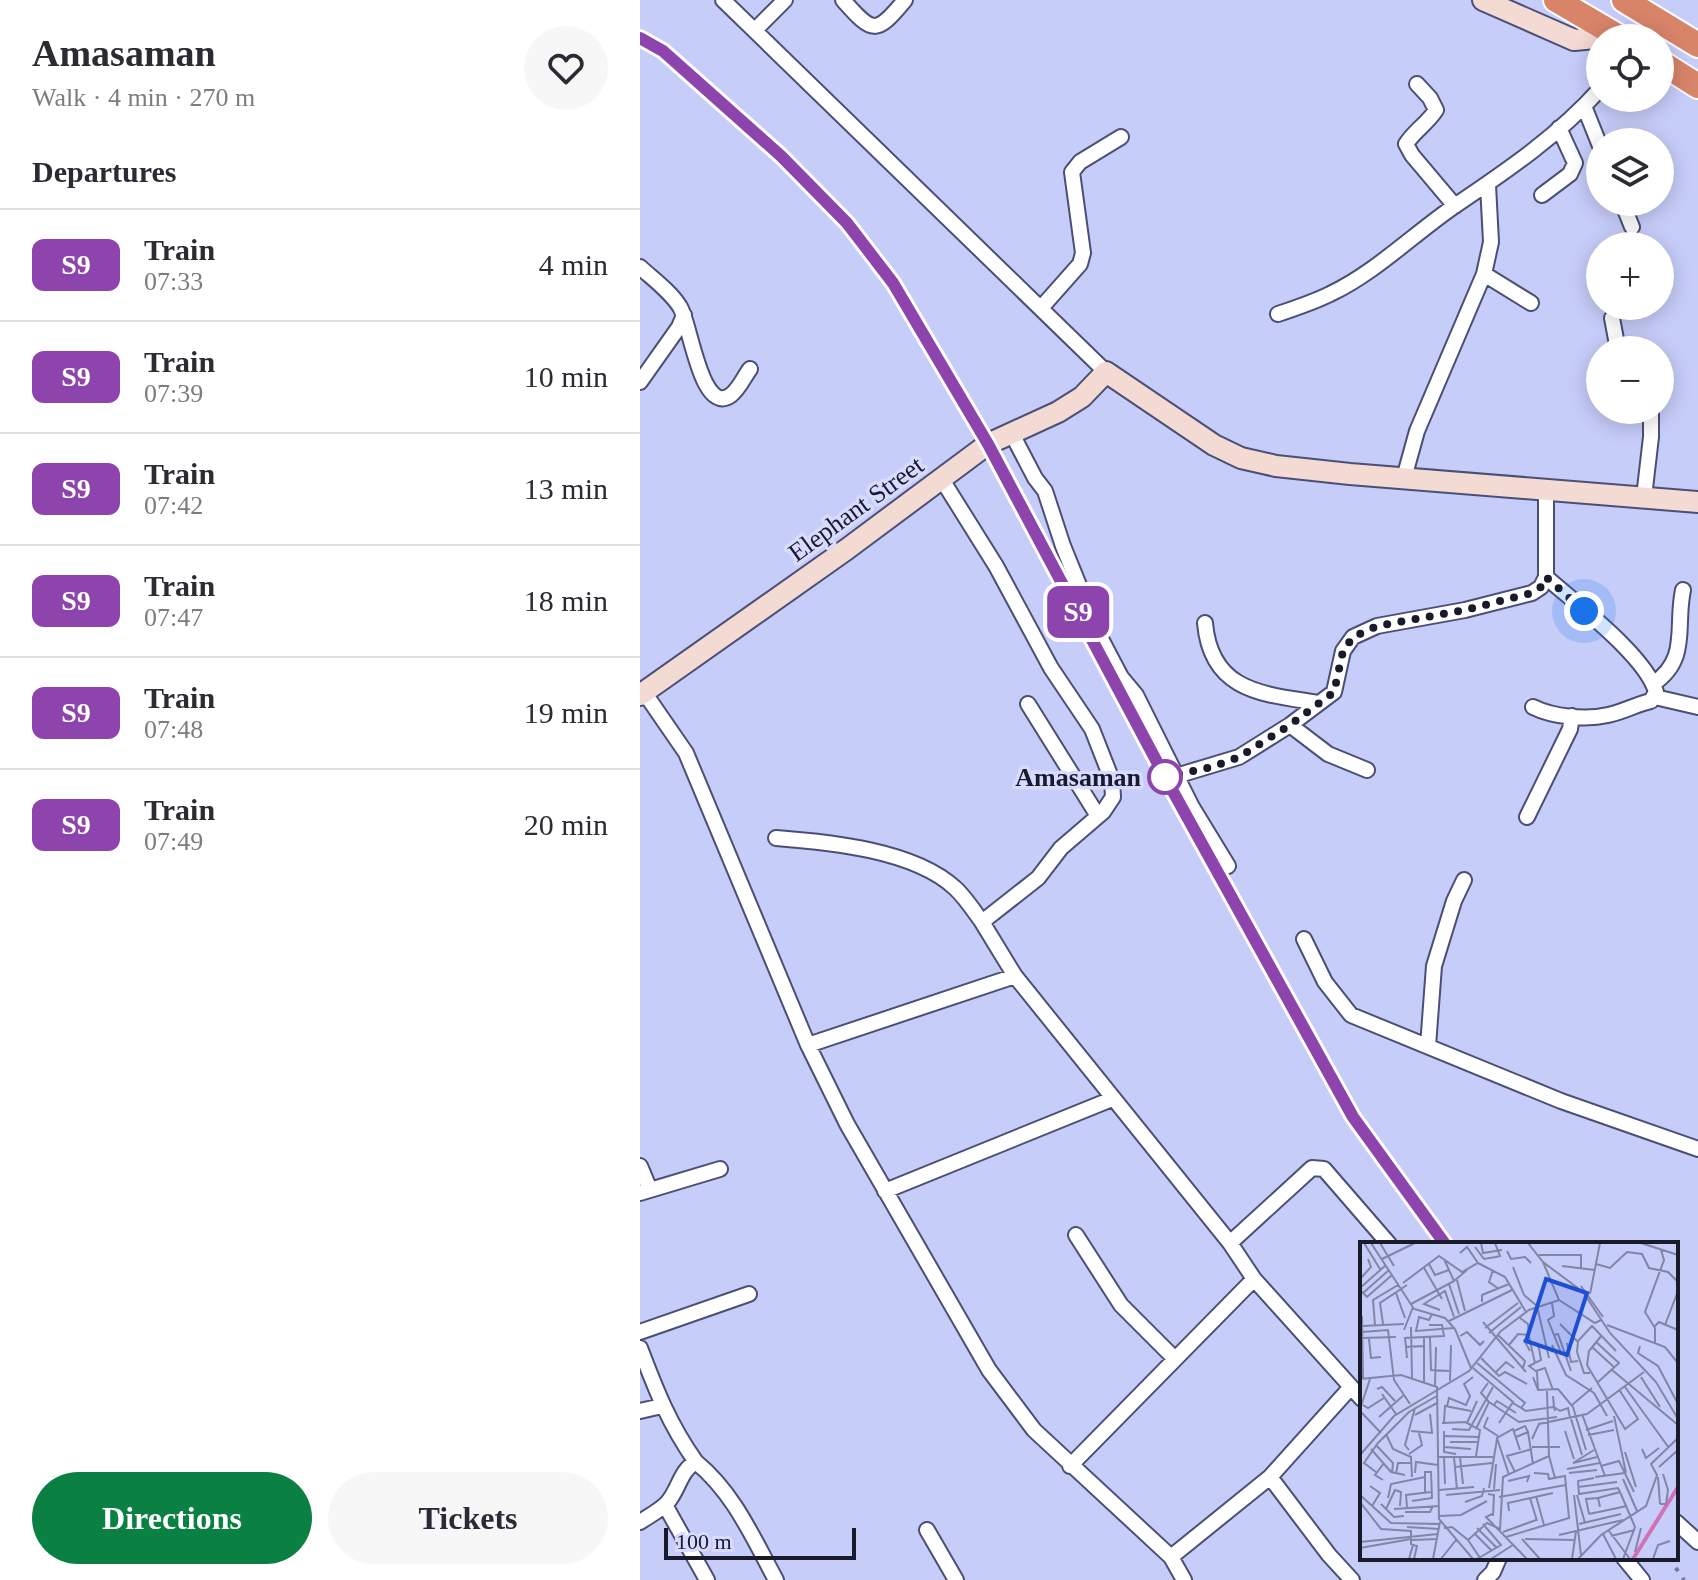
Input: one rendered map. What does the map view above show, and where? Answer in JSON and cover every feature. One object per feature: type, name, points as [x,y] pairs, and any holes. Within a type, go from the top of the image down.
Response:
[{"type":"highway","points":[[1556,0],[1598,24]]},
{"type":"highway","points":[[1624,0],[1698,45]]},
{"type":"highway","points":[[1674,71],[1698,86]]},
{"type":"main road","points":[[1483,0],[1574,40],[1586,39]]},
{"type":"main road","points":[[1106,372],[1214,445],[1241,458],[1276,466],[1698,502]]},
{"type":"main road","name":"Elephant Street","points":[[641,692],[847,549],[988,444],[1058,412],[1082,397],[1106,372]]},
{"type":"street","points":[[723,0],[1106,372]]},
{"type":"street","points":[[755,30],[785,0]]},
{"type":"street","points":[[843,0],[867,25],[875,26],[886,23],[905,0]]},
{"type":"street","points":[[1417,84],[1436,110],[1428,123],[1406,144],[1455,206]]},
{"type":"street","points":[[1278,314],[1331,294],[1347,284],[1513,167],[1584,106],[1593,128]]},
{"type":"street","points":[[1542,195],[1570,174],[1575,163],[1559,128]]},
{"type":"street","points":[[1041,308],[1080,264],[1083,253],[1072,172],[1080,162],[1121,137]]},
{"type":"street","points":[[1404,478],[1417,431],[1484,274],[1491,242],[1488,185]]},
{"type":"street","points":[[1628,216],[1632,227]]},
{"type":"street","points":[[640,267],[679,305],[711,393],[727,398],[750,369]]},
{"type":"street","points":[[1484,274],[1531,303]]},
{"type":"street","points":[[640,382],[679,327],[684,315]]},
{"type":"street","points":[[1644,497],[1651,424]]},
{"type":"street","points":[[1012,434],[1045,491],[1063,546],[1100,637],[1121,677],[1136,695],[1176,776],[1228,866]]},
{"type":"street","points":[[941,478],[996,566],[1051,668],[1092,729],[1112,780],[1113,797],[1098,816],[1061,848],[1038,878],[982,922]]},
{"type":"street","points":[[1176,776],[1239,757],[1334,692],[1343,651],[1353,637],[1377,626],[1465,610],[1532,593],[1541,587],[1546,577],[1546,488]]},
{"type":"street","points":[[1546,577],[1631,655],[1654,691],[1698,707]]},
{"type":"street","points":[[1533,707],[1547,713],[1606,716],[1651,701],[1680,646],[1679,607],[1683,590]]},
{"type":"street","points":[[1205,623],[1207,643],[1215,662],[1232,680],[1256,693],[1319,703]]},
{"type":"street","points":[[641,692],[686,753],[808,1045],[847,1124],[989,1370],[1034,1430],[1171,1557],[1184,1580]]},
{"type":"street","points":[[1028,704],[1098,816]]},
{"type":"street","points":[[1527,817],[1570,729],[1572,716]]},
{"type":"street","points":[[1290,725],[1328,754],[1367,770]]},
{"type":"street","points":[[776,838],[856,846],[914,863],[954,887],[982,922],[1015,976],[1230,1243],[1254,1279],[1360,1397]]},
{"type":"street","points":[[1428,1046],[1434,966],[1454,901],[1464,880]]},
{"type":"street","points":[[1304,939],[1325,982],[1351,1015],[1561,1101],[1698,1149]]},
{"type":"street","points":[[808,1045],[1015,976]]},
{"type":"street","points":[[885,1191],[1112,1099]]},
{"type":"street","points":[[640,1166],[645,1192],[720,1169]]},
{"type":"street","points":[[1230,1243],[1312,1168],[1324,1169],[1387,1242]]},
{"type":"street","points":[[1076,1235],[1121,1305],[1175,1359]]},
{"type":"street","points":[[1070,1466],[1254,1279]]},
{"type":"street","points":[[640,1332],[749,1294]]},
{"type":"street","points":[[640,1348],[676,1433],[696,1462],[721,1486],[739,1512],[776,1580]]},
{"type":"street","points":[[1171,1557],[1270,1477],[1351,1387]]},
{"type":"street","points":[[640,1411],[662,1406]]},
{"type":"street","points":[[640,1522],[665,1505],[679,1487],[684,1470],[696,1462]]},
{"type":"street","points":[[1270,1477],[1329,1555],[1352,1580]]},
{"type":"street","points":[[665,1505],[707,1580]]},
{"type":"street","points":[[1678,1524],[1698,1542]]},
{"type":"street","points":[[927,1530],[956,1580]]},
{"type":"street","points":[[1485,1580],[1498,1560]]},
{"type":"street","points":[[1626,1560],[1642,1580]]},
{"type":"railway","points":[[640,38],[663,51],[781,156],[847,223],[893,283],[988,444],[1165,777],[1353,1117],[1444,1242]]},
{"type":"railway","points":[[1670,1560],[1684,1580]]},
{"type":"train","name":"S9","points":[[640,38],[663,51],[781,156],[847,223],[893,283],[988,444],[1165,777],[1353,1117],[1444,1242]]},
{"type":"place","name":"Amasaman","points":[[1165,777]]},
{"type":"route","points":[[1165,777],[1212,767],[1239,757],[1290,725],[1334,692],[1343,651],[1353,637],[1377,626],[1465,610],[1532,593],[1541,587],[1546,577],[1584,611]]}]
